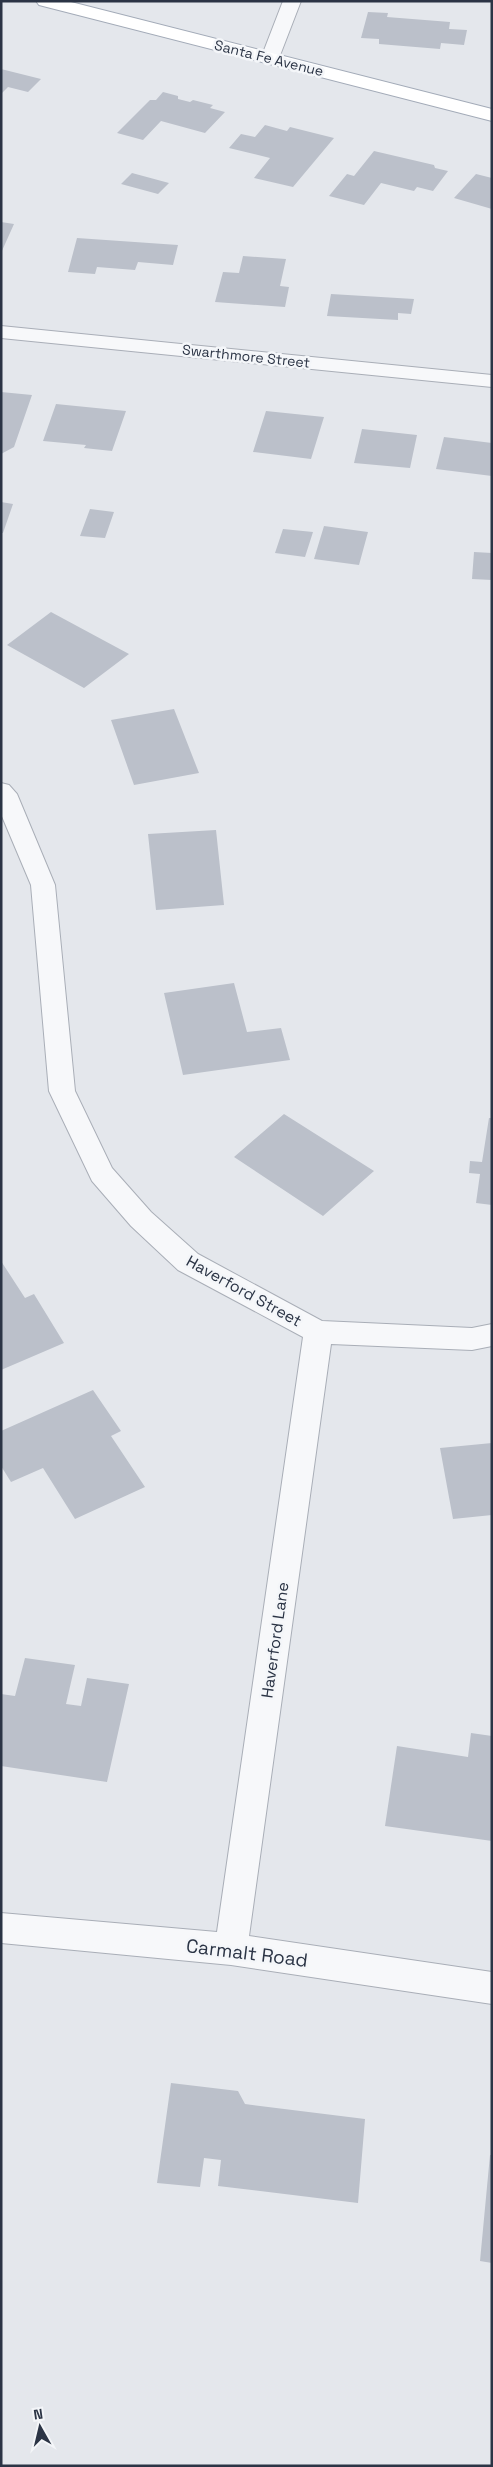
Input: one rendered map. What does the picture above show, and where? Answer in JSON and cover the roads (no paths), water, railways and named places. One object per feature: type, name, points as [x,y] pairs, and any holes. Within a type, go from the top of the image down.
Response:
[{"type":"main road","name":"Santa Fe Avenue","points":[[46,1],[492,114]]},
{"type":"street","points":[[270,58],[292,1]]},
{"type":"street","name":"Swarthmore Street","points":[[1,332],[492,381]]},
{"type":"street","name":"Haverford Street","points":[[1,791],[5,794],[43,885],[62,1091],[102,1174],[141,1219],[188,1262],[318,1332],[472,1339],[492,1335]]},
{"type":"street","name":"Haverford Lane","points":[[231,1948],[318,1332]]},
{"type":"street","name":"Carmalt Road","points":[[1,1928],[231,1948],[492,1988]]}]
